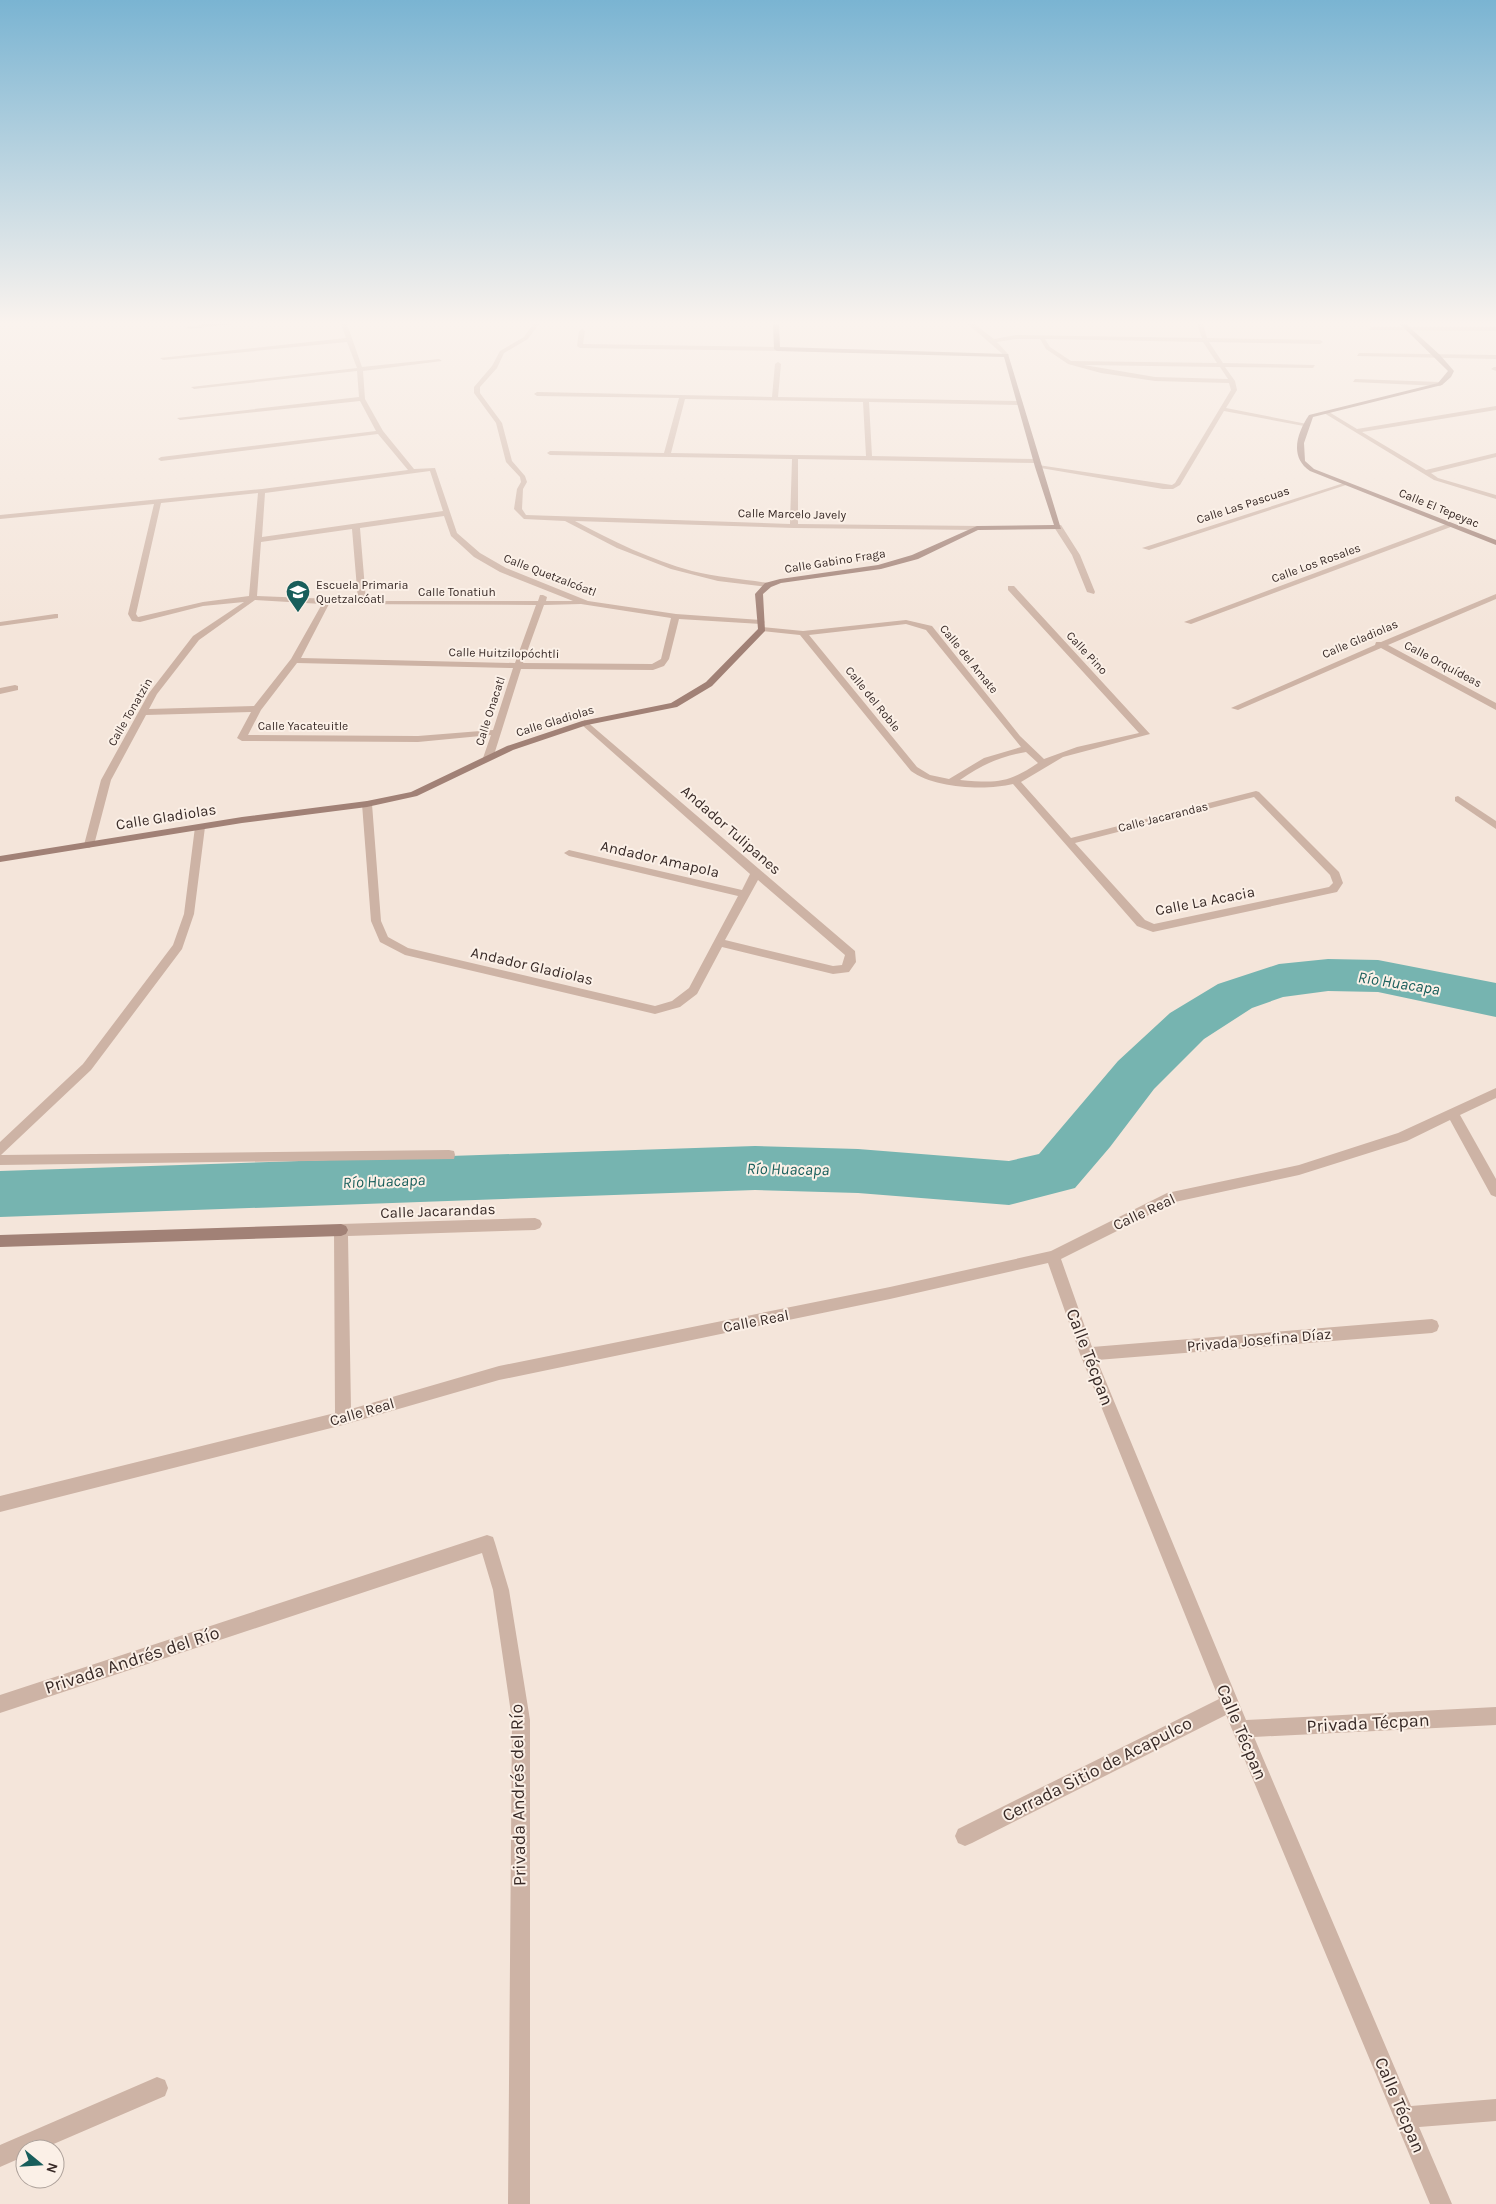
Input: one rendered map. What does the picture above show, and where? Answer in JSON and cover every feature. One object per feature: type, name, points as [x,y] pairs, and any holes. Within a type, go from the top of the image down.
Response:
[{"type":"street","points":[[377,427],[413,472]]},
{"type":"street","name":"Calle Marcelo Javely","points":[[500,427],[510,462],[523,476],[524,482],[520,489],[518,509],[524,517],[794,526],[1058,527]]},
{"type":"street","points":[[667,455],[674,427]]},
{"type":"street","points":[[867,427],[868,458]]},
{"type":"street","points":[[1027,427],[1058,527],[1076,555],[1091,592]]},
{"type":"street","points":[[550,453],[868,458],[1037,464],[1174,487],[1178,484],[1211,427]]},
{"type":"street","name":"Calle El Tepeyac","points":[[1304,427],[1300,457],[1304,464],[1312,470],[1496,543]]},
{"type":"street","points":[[1349,427],[1436,479],[1496,497]]},
{"type":"street","points":[[1355,431],[1380,427]]},
{"type":"street","points":[[161,459],[380,432]]},
{"type":"street","points":[[1424,473],[1496,455]]},
{"type":"street","points":[[794,526],[795,457]]},
{"type":"street","name":"Calle Quetzalcóatl","points":[[413,472],[433,469],[454,534],[476,555],[503,570],[586,603],[676,616],[762,625]]},
{"type":"street","points":[[0,517],[262,491],[413,472]]},
{"type":"street","name":"Calle Las Pascuas","points":[[1146,548],[1346,484]]},
{"type":"street","points":[[253,598],[262,491]]},
{"type":"street","name":"Calle Tonatiuh","points":[[158,501],[132,614],[135,619],[140,620],[203,604],[253,598],[362,602],[586,603]]},
{"type":"street","points":[[258,540],[356,527],[447,512]]},
{"type":"street","points":[[566,519],[612,544],[659,563],[710,577],[768,585]]},
{"type":"street","name":"Calle Los Rosales","points":[[1188,622],[1452,525]]},
{"type":"street","points":[[356,527],[362,602]]},
{"type":"street","name":"Calle Gabino Fraga","points":[[762,625],[759,594],[768,585],[780,581],[878,568],[915,557],[977,528]]},
{"type":"street","name":"Calle Onacatl","points":[[488,758],[540,603],[549,588]]},
{"type":"street","name":"Calle Pino","points":[[1011,588],[1145,734],[1059,755],[1043,763]]},
{"type":"street","name":"Calle Gladiolas","points":[[1235,708],[1379,644],[1496,596]]},
{"type":"street","name":"Calle Tonatzin","points":[[89,845],[106,780],[154,693],[196,638],[253,598]]},
{"type":"street","name":"Calle Yacateuitle","points":[[327,601],[295,660],[257,709],[242,738],[418,739],[496,732]]},
{"type":"street","points":[[0,624],[55,616]]},
{"type":"street","name":"Calle Huitzilopóchtli","points":[[295,660],[518,666],[653,667],[661,664],[665,659],[676,616]]},
{"type":"street","name":"Calle del Amate","points":[[762,625],[803,633],[906,622],[929,628],[1018,738],[1043,763]]},
{"type":"street","name":"Calle Gladiolas","points":[[0,859],[200,827],[367,804],[414,794],[510,748],[585,722],[674,705],[709,684],[762,625]]},
{"type":"street","name":"Calle del Roble","points":[[803,633],[914,769],[926,777],[951,782]]},
{"type":"street","name":"Calle Orquídeas","points":[[1379,644],[1496,707]]},
{"type":"street","points":[[0,691],[15,688]]},
{"type":"street","points":[[143,712],[257,709]]},
{"type":"street","name":"Andador Tulipanes","points":[[585,722],[851,954],[850,962],[845,969],[833,970],[720,943]]},
{"type":"street","points":[[951,782],[990,757],[1005,751],[1028,749]]},
{"type":"street","points":[[951,782],[984,784],[1015,781],[1032,772],[1043,763]]},
{"type":"street","name":"Calle La Acacia","points":[[1015,781],[1141,923],[1153,928],[1332,890],[1338,883],[1335,874],[1256,794]]},
{"type":"street","name":"Calle Jacarandas","points":[[1070,841],[1256,794]]},
{"type":"street","points":[[1458,799],[1496,826]]},
{"type":"street","name":"Andador Gladiolas","points":[[367,804],[376,921],[384,939],[405,951],[654,1010],[676,1004],[693,991],[720,943]]},
{"type":"street","points":[[0,1150],[87,1067],[178,946],[188,914],[200,827]]},
{"type":"street","name":"Andador Amapola","points":[[569,853],[745,894]]},
{"type":"street","points":[[720,943],[756,873]]},
{"type":"street","name":"Calle Real","points":[[0,1504],[343,1418],[499,1373],[890,1293],[1054,1256],[1172,1197],[1299,1170],[1402,1137],[1496,1093]]},
{"type":"street","points":[[1452,1113],[1496,1191]]},
{"type":"street","points":[[0,1160],[449,1155]]},
{"type":"street","name":"Calle Jacarandas","points":[[342,1230],[535,1224]]},
{"type":"street","points":[[0,1241],[342,1230],[343,1418]]},
{"type":"street","name":"Calle Técpan","points":[[1054,1256],[1087,1354],[1230,1703],[1406,2117],[1441,2204]]},
{"type":"street","name":"Privada Josefina Díaz","points":[[1087,1354],[1432,1326]]},
{"type":"street","name":"Privada Andrés del Río","points":[[0,1704],[487,1543],[501,1590],[520,1720],[519,2204]]},
{"type":"street","name":"Cerrada Sitio de Acapulco","points":[[965,1836],[1230,1703]]},
{"type":"street","name":"Privada Técpan","points":[[1241,1729],[1496,1716]]},
{"type":"street","points":[[0,2156],[157,2088]]},
{"type":"street","points":[[1406,2117],[1496,2110]]},
{"type":"waterway","name":"Río Huacapa","points":[[0,1194],[755,1168],[858,1171],[1009,1183],[1056,1172],[1091,1132],[1136,1075],[1187,1026],[1235,996],[1279,981],[1328,975],[1378,976],[1496,1000]]},
{"type":"place","name":"Escuela Primaria Quetzalcóatl","points":[[298,613]]}]
